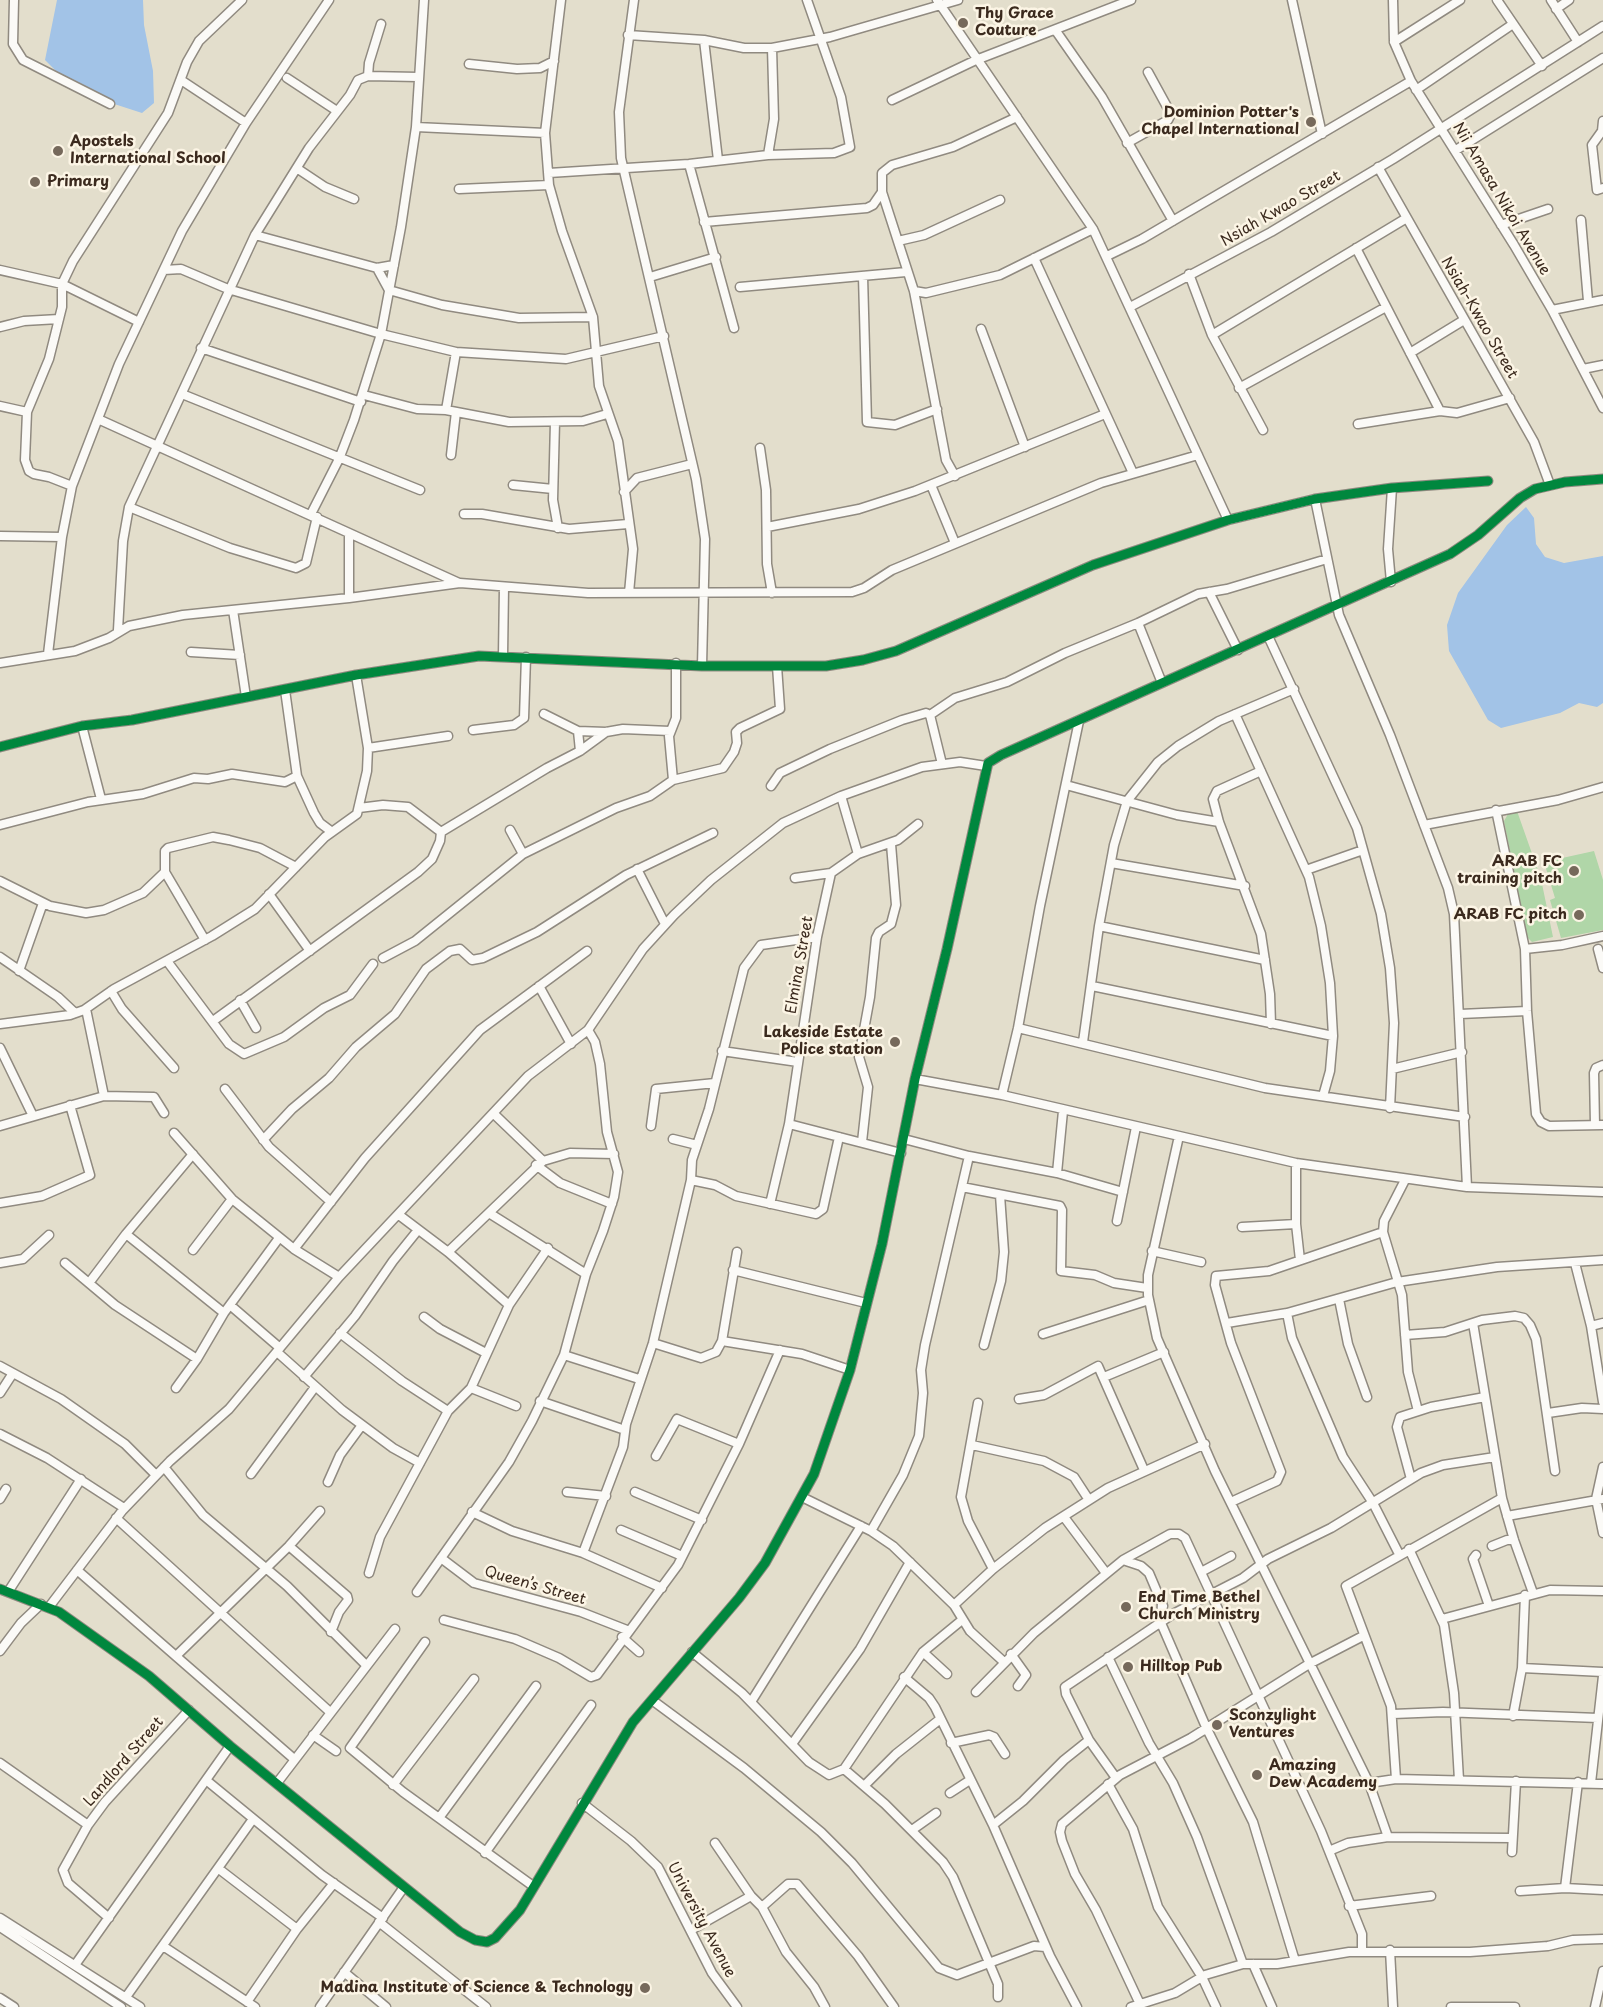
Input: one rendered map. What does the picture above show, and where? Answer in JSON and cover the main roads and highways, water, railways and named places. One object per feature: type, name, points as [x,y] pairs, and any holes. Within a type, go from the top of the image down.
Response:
[{"type":"water","points":[[57,0],[143,0],[144,25],[153,71],[154,103],[142,113],[105,101],[64,79],[45,60]]},
{"type":"water","points":[[1526,507],[1534,518],[1536,544],[1545,557],[1564,563],[1603,556],[1603,703],[1597,707],[1579,703],[1560,713],[1501,728],[1488,720],[1449,651],[1447,625],[1458,593],[1507,525]]},
{"type":"place","name":"Thy Grace Couture","points":[[963,23]]},
{"type":"place","name":"Dominion Potter's Chapel International","points":[[1311,122]]},
{"type":"place","name":"Apostels International School","points":[[58,151]]},
{"type":"place","name":"Primary","points":[[35,182]]},
{"type":"place","name":"ARAB FC training pitch","points":[[1574,871]]},
{"type":"place","name":"ARAB FC pitch","points":[[1579,915]]},
{"type":"place","name":"Lakeside Estate Police station","points":[[895,1042]]},
{"type":"place","name":"End Time Bethel Church Ministry","points":[[1126,1607]]},
{"type":"place","name":"Hilltop Pub","points":[[1128,1667]]},
{"type":"place","name":"Sconzylight Ventures","points":[[1217,1725]]},
{"type":"place","name":"Amazing Dew Academy","points":[[1257,1775]]},
{"type":"place","name":"Madina Institute of Science & Technology","points":[[645,1988]]}]
